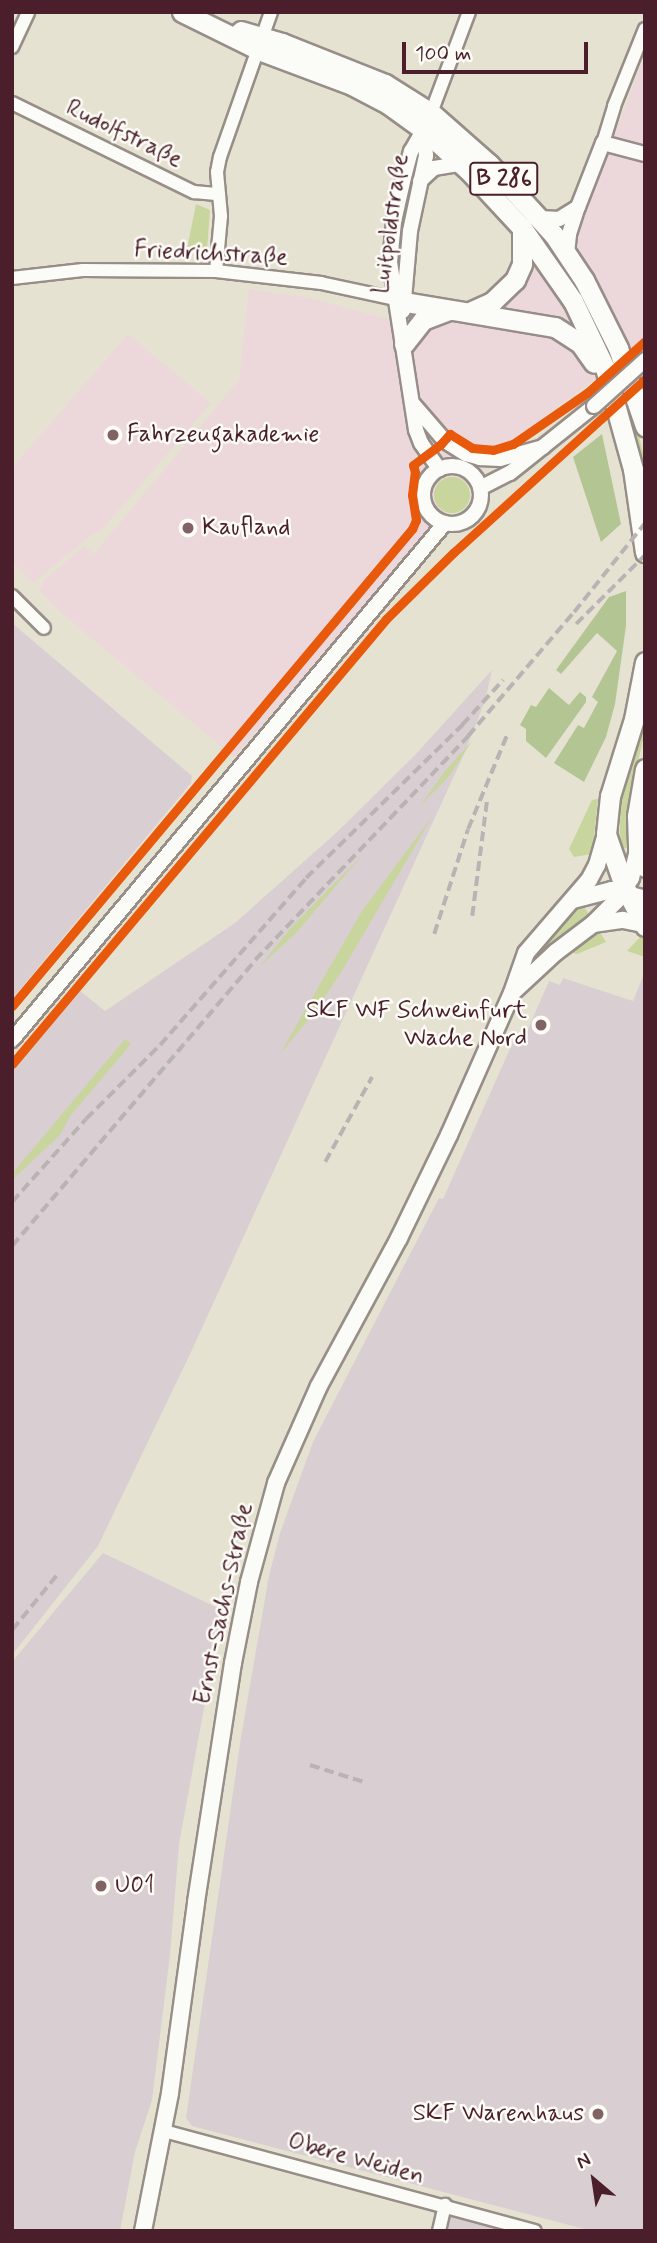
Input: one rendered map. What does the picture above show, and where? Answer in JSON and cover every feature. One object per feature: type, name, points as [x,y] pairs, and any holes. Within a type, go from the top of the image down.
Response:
[{"type":"main road","name":"B 286","points":[[182,12],[260,44],[428,122],[489,164],[540,218],[567,254],[611,331],[632,381],[645,426]]},
{"type":"main road","name":"B 286","points":[[204,12],[260,44]]},
{"type":"main road","name":"B 286","points":[[428,122],[460,164],[522,228],[583,320],[610,387],[633,470],[645,552]]},
{"type":"main road","points":[[472,311],[492,302],[515,280],[522,264],[522,228]]},
{"type":"main road","points":[[399,300],[536,321],[568,333],[589,354],[610,387]]},
{"type":"main road","points":[[404,344],[423,320],[451,309]]},
{"type":"main road","name":"Ernst-Sachs-Straße","points":[[143,2231],[164,2131],[233,1663],[268,1510],[301,1423],[399,1238],[513,993],[526,953],[594,873],[606,834],[610,796],[634,719],[645,662]]},
{"type":"main road","name":"Ernst-Sachs-Straße","points":[[513,993],[556,952],[630,893],[635,867],[642,859],[642,791],[645,769]]},
{"type":"main road","points":[[606,834],[644,925]]},
{"type":"main road","points":[[571,901],[603,891],[630,893]]},
{"type":"main road","name":"Ernst-Sachs-Straße","points":[[593,925],[623,920],[644,925]]},
{"type":"street","points":[[12,47],[28,12]]},
{"type":"street","points":[[216,271],[219,194],[217,172],[220,157],[271,12]]},
{"type":"street","name":"Luitpoldstraße","points":[[439,469],[421,443],[412,403],[399,300],[390,262],[394,222],[408,162],[428,122],[469,12]]},
{"type":"street","points":[[567,254],[569,234],[578,207],[645,29]]},
{"type":"street","name":"Rudolfstraße","points":[[12,103],[194,192],[219,194]]},
{"type":"street","name":"Luitpoldstraße","points":[[399,300],[426,156],[428,122]]},
{"type":"street","points":[[603,143],[645,154]]},
{"type":"street","points":[[419,182],[434,168],[460,164]]},
{"type":"street","points":[[540,218],[559,219],[578,207]]},
{"type":"street","name":"Friedrichstraße","points":[[12,278],[83,270],[216,271],[321,283],[399,300]]},
{"type":"street","points":[[481,488],[510,473],[594,407],[645,360]]},
{"type":"street","points":[[412,403],[445,440],[466,454],[480,458],[500,458],[543,447]]},
{"type":"street","points":[[460,467],[473,475],[481,488],[480,505],[476,512],[462,522],[445,523],[428,511],[423,497],[427,481],[439,469],[460,467]]},
{"type":"street","points":[[12,1041],[445,523]]},
{"type":"street","points":[[12,596],[44,628]]},
{"type":"street","name":"Obere Weiden","points":[[164,2131],[535,2231]]},
{"type":"street","points":[[439,2231],[445,2205]]},
{"type":"shaded area","points":[[645,55],[645,342],[500,450],[234,757],[60,612],[39,590],[45,579],[84,546],[94,554],[239,380],[249,289],[304,297],[397,321],[449,317],[503,300],[578,228]]},
{"type":"shaded area","name":"Fahrzeugakademie","points":[[128,334],[211,403],[102,530],[89,537],[33,583],[12,562],[12,468]]},
{"type":"shaded area","points":[[12,623],[192,776],[191,783],[12,999]]},
{"type":"shaded area","points":[[492,670],[485,701],[464,754],[191,1352],[98,1546],[12,1655],[12,1071],[80,991],[105,1011],[235,923],[336,833],[416,754]]},
{"type":"shaded area","points":[[644,974],[645,2231],[592,2231],[192,2126],[186,2118],[241,1737],[269,1576],[280,1533],[313,1442],[439,1198],[443,1199],[517,1033],[525,1036],[549,981],[560,985],[563,978],[633,1001]]},
{"type":"shaded area","points":[[103,1553],[222,1610],[179,1844],[170,1955],[152,2100],[135,2152],[120,2231],[12,2231],[12,1662]]},
{"type":"shaded area","points":[[449,2213],[505,2231],[444,2231]]},
{"type":"green space","points":[[450,139],[528,217],[584,297],[615,362],[636,424],[645,461],[645,485],[611,365]]},
{"type":"green space","points":[[196,204],[210,210],[207,250],[187,249]]},
{"type":"green space","points":[[602,434],[621,524],[601,542],[573,457]]},
{"type":"green space","points":[[452,477],[465,482],[470,495],[465,508],[452,513],[439,508],[434,495],[439,482]]},
{"type":"green space","points":[[626,591],[626,626],[615,704],[606,737],[584,782],[554,763],[578,725],[584,728],[598,702],[592,697],[617,651],[597,633],[561,674],[556,670],[609,597]]},
{"type":"green space","points":[[549,688],[569,705],[580,692],[586,697],[586,702],[546,758],[526,741],[526,729],[520,725],[531,705],[536,707]]},
{"type":"green space","points":[[645,711],[645,731],[628,806],[628,848],[619,849],[621,801]]},
{"type":"green space","points":[[472,741],[450,775],[420,806],[445,771]]},
{"type":"green space","points":[[598,799],[592,854],[574,857],[569,849],[592,800]]},
{"type":"green space","points":[[432,817],[343,969],[317,1009],[280,1054],[362,911]]},
{"type":"green space","points":[[362,855],[296,933],[261,965],[290,929]]},
{"type":"green space","points":[[582,903],[589,915],[551,942],[528,967],[536,951],[566,916]]},
{"type":"green space","points":[[599,931],[606,942],[577,954],[569,952]]},
{"type":"green space","points":[[641,936],[645,939],[645,957],[627,951]]},
{"type":"green space","points":[[125,1039],[131,1044],[70,1116],[60,1135],[12,1180],[12,1174]]},
{"type":"railway","points":[[12,1246],[255,960],[468,736],[574,612],[645,523]]},
{"type":"railway","points":[[576,624],[645,555]]},
{"type":"railway","points":[[12,1202],[86,1119],[160,1045],[306,878],[462,725],[503,680]]},
{"type":"railway","points":[[434,934],[468,829],[507,735]]},
{"type":"railway","points":[[472,916],[487,799]]},
{"type":"railway","points":[[325,1162],[372,1077]]},
{"type":"railway","points":[[12,1630],[56,1576]]},
{"type":"railway","points":[[310,1765],[364,1782]]},
{"type":"cycle path","points":[[12,1006],[412,529],[416,520],[412,495],[415,472],[413,465],[450,434],[472,448],[493,450],[513,444],[588,392],[645,341]]},
{"type":"cycle path","points":[[12,1064],[386,619],[453,553],[645,379]]},
{"type":"place","name":"Fahrzeugakademie","points":[[113,435]]},
{"type":"place","name":"Kaufland","points":[[188,528]]},
{"type":"place","name":"SKF WF Schweinfurt Wache Nord","points":[[541,1025]]},
{"type":"place","name":"U01","points":[[101,1886]]},
{"type":"place","name":"SKF Warenhaus","points":[[598,2114]]}]
